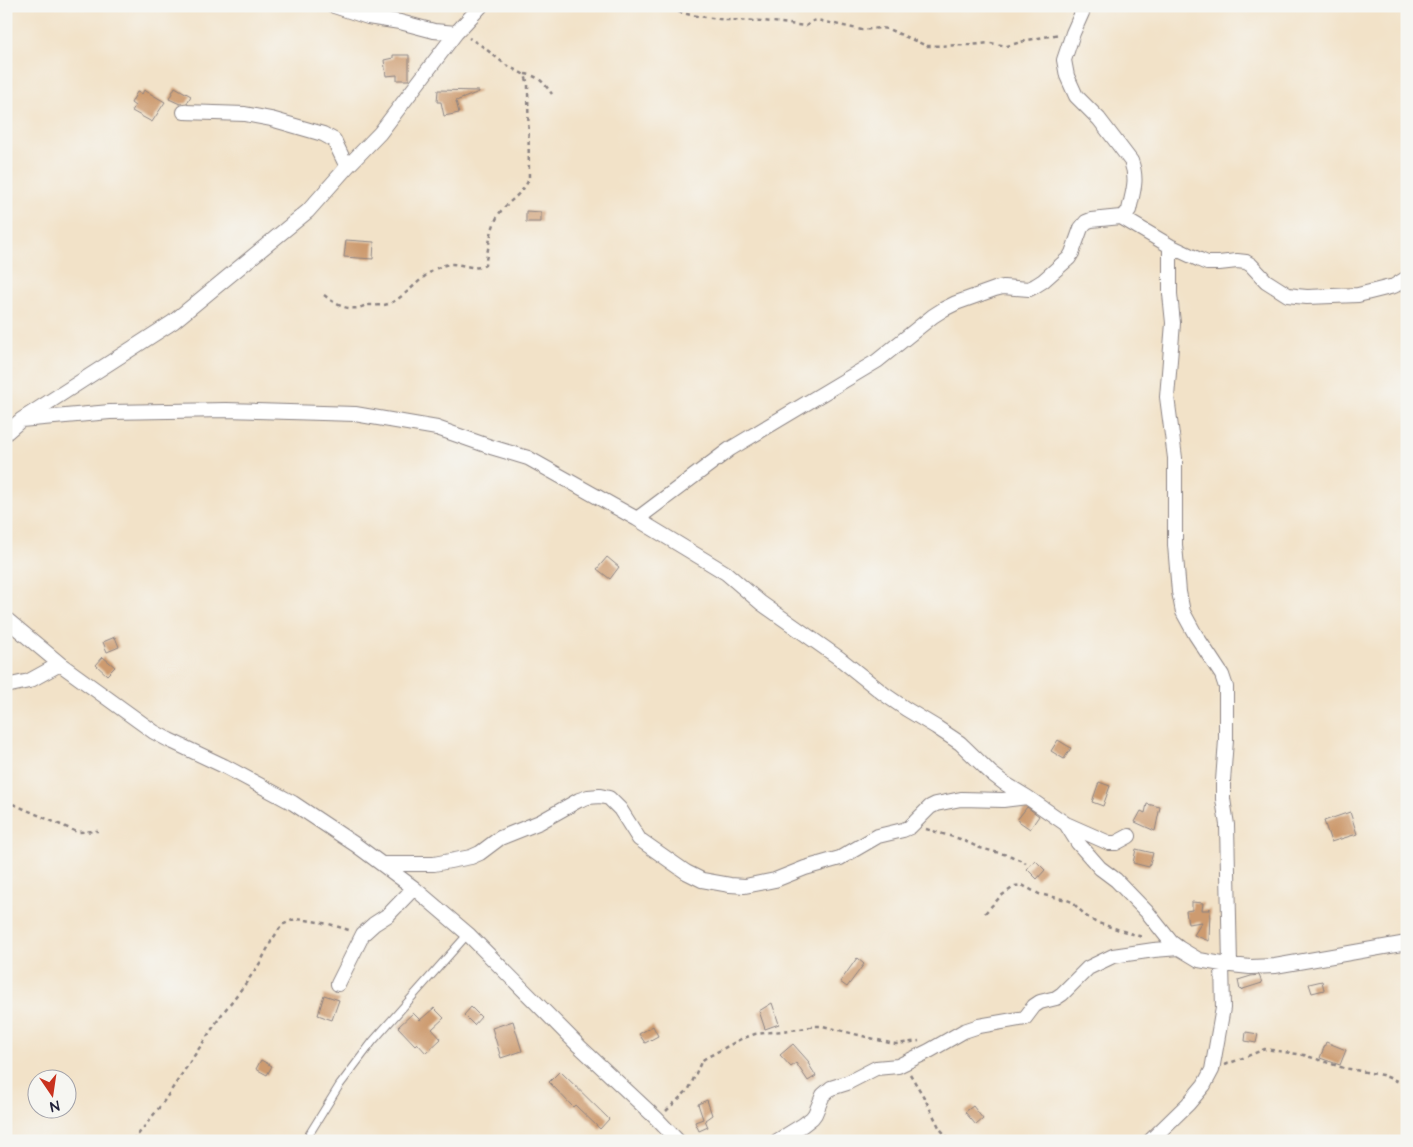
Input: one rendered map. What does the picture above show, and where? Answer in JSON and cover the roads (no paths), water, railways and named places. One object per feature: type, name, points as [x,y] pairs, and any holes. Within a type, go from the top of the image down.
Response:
[{"type":"street","points":[[334,6],[368,17],[400,22],[434,31],[456,33]]},
{"type":"street","points":[[6,433],[21,420],[172,322],[308,211],[380,133],[456,33],[481,6]]},
{"type":"street","points":[[637,519],[730,449],[877,360],[933,316],[956,303],[995,289],[1003,287],[1032,288],[1069,258],[1081,228],[1086,222],[1125,215],[1129,210],[1135,178],[1132,162],[1112,134],[1076,96],[1070,85],[1064,62],[1073,33],[1085,6]]},
{"type":"street","points":[[184,112],[245,114],[271,119],[323,134],[334,140],[347,167]]},
{"type":"street","points":[[1121,217],[1170,246],[1208,263],[1246,262],[1266,281],[1288,295],[1307,297],[1358,295],[1394,286],[1407,278]]},
{"type":"street","points":[[1150,1141],[1188,1104],[1204,1085],[1212,1070],[1223,1008],[1226,965],[1227,825],[1223,799],[1223,781],[1226,740],[1226,687],[1222,675],[1194,634],[1184,612],[1180,592],[1175,545],[1175,458],[1167,397],[1173,323],[1170,294],[1170,246]]},
{"type":"street","points":[[21,420],[110,412],[226,410],[355,414],[437,428],[528,458],[637,519],[726,573],[762,603],[884,694],[960,743],[1004,783],[1066,824],[1109,843],[1116,843],[1129,836]]},
{"type":"street","points":[[6,619],[60,664],[154,732],[224,766],[293,803],[356,845],[414,888],[468,934],[579,1046],[678,1141]]},
{"type":"street","points":[[6,686],[28,681],[60,664]]},
{"type":"street","points":[[382,864],[434,864],[471,857],[480,853],[500,838],[540,822],[572,803],[588,797],[600,796],[609,798],[620,809],[639,839],[686,872],[702,880],[730,886],[758,885],[840,858],[871,839],[910,827],[930,807],[967,798],[1003,800],[1027,797]]},
{"type":"street","points":[[1066,824],[1078,843],[1100,868],[1116,880],[1148,913],[1171,942],[1200,960],[1250,967],[1275,966],[1407,943]]},
{"type":"street","points":[[338,984],[363,934],[388,915],[414,888]]},
{"type":"street","points":[[777,1141],[812,1118],[823,1095],[827,1090],[835,1086],[852,1081],[871,1069],[904,1064],[964,1031],[979,1026],[1025,1018],[1034,1006],[1040,1002],[1058,997],[1088,968],[1113,956],[1179,948]]},
{"type":"lane","points":[[306,1141],[339,1086],[374,1041],[468,934]]}]
